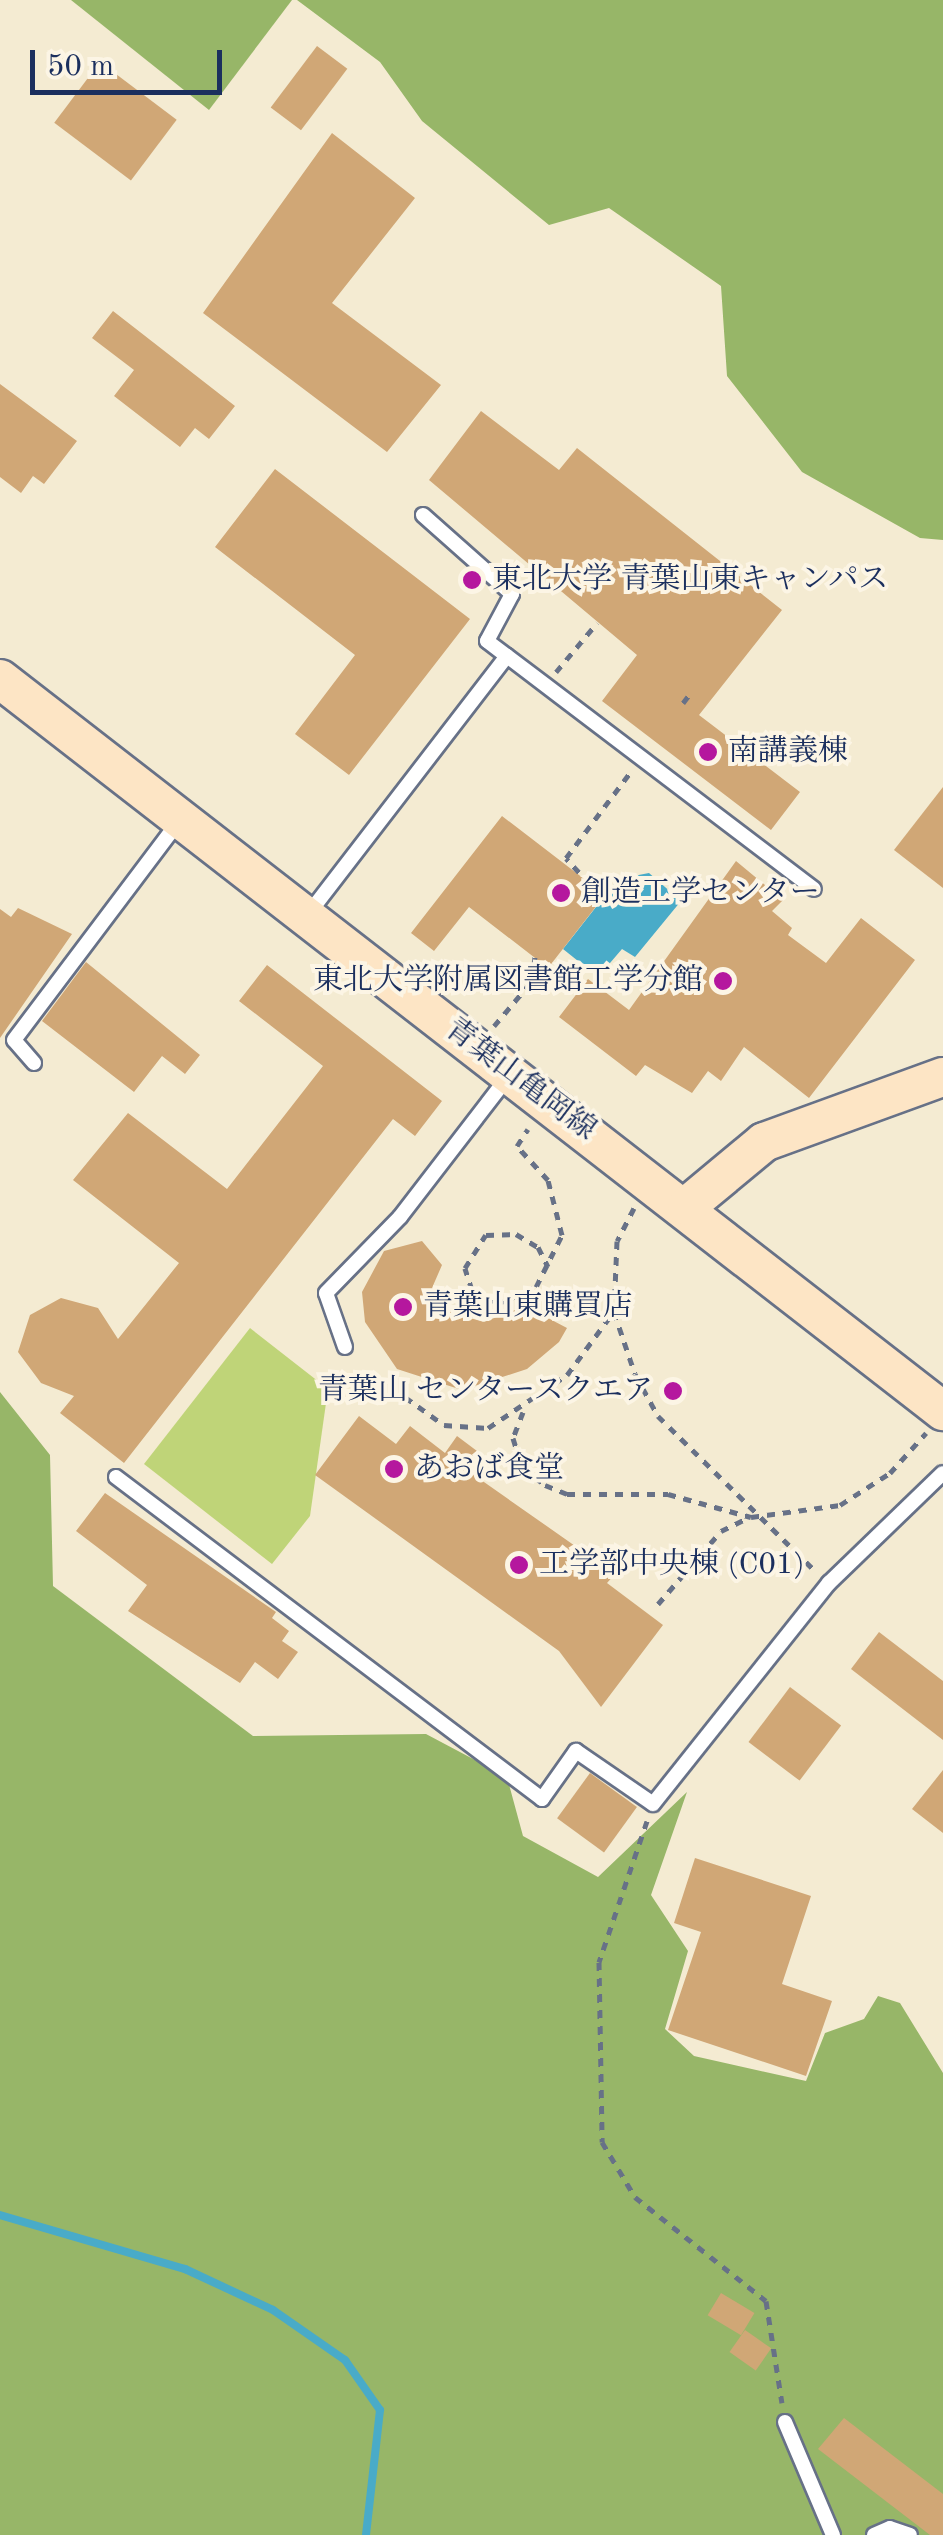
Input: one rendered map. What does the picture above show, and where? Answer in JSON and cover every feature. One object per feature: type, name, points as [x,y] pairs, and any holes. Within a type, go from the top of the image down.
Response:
[{"type":"street","name":"青葉山亀岡線","points":[[0,680],[686,1206],[934,1423]]},
{"type":"street","points":[[686,1206],[764,1142],[943,1077]]},
{"type":"lane","points":[[423,516],[512,594],[487,642],[814,889]]},
{"type":"lane","points":[[306,918],[507,656]]},
{"type":"lane","points":[[34,1064],[14,1040],[180,820]]},
{"type":"lane","points":[[345,1347],[326,1294],[334,1280],[400,1217],[510,1074]]},
{"type":"lane","points":[[116,1477],[542,1799],[576,1752],[653,1804],[829,1584],[943,1472]]},
{"type":"lane","points":[[785,2422],[832,2535]]},
{"type":"lane","points":[[874,2535],[890,2528],[910,2535]]},
{"type":"path","points":[[545,686],[597,623]]},
{"type":"path","points":[[683,703],[689,695]]},
{"type":"path","points":[[590,884],[566,858],[640,759]]},
{"type":"path","points":[[477,1048],[532,981],[535,957]]},
{"type":"path","points":[[467,1317],[536,1287],[562,1235],[560,1207],[517,1146],[528,1129]]},
{"type":"path","points":[[405,1397],[444,1425],[488,1428],[523,1412],[602,1336],[614,1312],[617,1241],[636,1206]]},
{"type":"path","points":[[502,1303],[472,1290],[464,1268],[486,1235],[516,1234],[538,1247],[548,1267]]},
{"type":"path","points":[[614,1312],[658,1416],[751,1517],[819,1575]]},
{"type":"path","points":[[523,1412],[513,1438],[522,1468],[544,1486],[568,1494],[668,1494],[751,1517]]},
{"type":"path","points":[[658,1604],[721,1531],[751,1517],[840,1505],[890,1473],[934,1423]]},
{"type":"path","points":[[653,1804],[599,1962],[602,2142],[635,2197],[766,2301],[785,2422]]},
{"type":"green space","points":[[71,0],[292,0],[209,110]]},
{"type":"green space","points":[[297,0],[943,0],[943,540],[920,538],[802,472],[727,376],[721,286],[609,208],[549,225],[422,121],[380,62]]},
{"type":"green space","points":[[250,1328],[328,1389],[310,1516],[272,1564],[144,1464]]},
{"type":"green space","points":[[0,1392],[50,1455],[53,1586],[253,1736],[426,1734],[507,1777],[523,1836],[598,1877],[687,1792],[651,1895],[688,1951],[665,2029],[694,2056],[806,2081],[825,2033],[864,2019],[878,1996],[900,2003],[943,2073],[943,2535],[0,2535]]},
{"type":"water","points":[[649,873],[681,901],[635,957],[622,949],[598,977],[563,949],[618,879]]},
{"type":"building","points":[[317,46],[347,69],[301,130],[271,107]]},
{"type":"building","points":[[100,62],[177,120],[131,180],[54,123]]},
{"type":"building","points":[[332,133],[415,198],[332,303],[441,385],[387,452],[203,313]]},
{"type":"building","points":[[113,311],[235,406],[209,439],[195,428],[180,447],[114,396],[134,370],[92,338]]},
{"type":"building","points":[[0,384],[77,441],[44,484],[33,476],[21,493],[0,477]]},
{"type":"building","points":[[481,411],[559,470],[577,448],[782,610],[699,715],[800,792],[771,830],[602,701],[637,655],[429,480]]},
{"type":"building","points":[[275,469],[470,619],[349,775],[295,734],[355,655],[215,547]]},
{"type":"building","points":[[943,787],[943,888],[894,850]]},
{"type":"building","name":"創造工学センター","points":[[502,816],[605,895],[548,968],[469,907],[434,951],[411,933]]},
{"type":"building","name":"東北大学附属図書館工学分館","points":[[736,861],[783,900],[772,911],[792,928],[788,935],[826,963],[861,918],[915,960],[809,1098],[744,1047],[721,1081],[708,1071],[692,1093],[645,1065],[636,1076],[559,1017],[588,979],[629,1010]]},
{"type":"building","points":[[18,908],[72,934],[0,1038],[0,909],[11,917]]},
{"type":"building","points":[[86,962],[200,1055],[185,1074],[162,1056],[134,1092],[42,1021]]},
{"type":"building","points":[[267,965],[442,1101],[415,1136],[393,1119],[124,1463],[60,1413],[74,1396],[41,1383],[18,1352],[30,1315],[61,1298],[98,1308],[118,1339],[179,1263],[73,1180],[128,1113],[227,1189],[323,1066],[239,1001]]},
{"type":"building","points":[[422,1241],[442,1265],[432,1288],[442,1310],[484,1322],[525,1306],[567,1328],[559,1342],[527,1369],[462,1390],[397,1369],[365,1322],[362,1292],[384,1251]]},
{"type":"building","name":"工学部中央棟 (C01)","points":[[359,1416],[396,1444],[410,1426],[445,1453],[457,1436],[477,1451],[464,1468],[615,1574],[607,1583],[663,1625],[601,1707],[559,1651],[315,1475]]},
{"type":"building","points":[[105,1493],[276,1612],[272,1618],[289,1631],[282,1641],[298,1652],[278,1679],[255,1662],[240,1683],[128,1611],[147,1585],[76,1531]]},
{"type":"building","points":[[879,1632],[943,1681],[943,1740],[851,1669]]},
{"type":"building","points":[[790,1687],[841,1726],[800,1781],[748,1742]]},
{"type":"building","points":[[943,1770],[943,1833],[912,1809]]},
{"type":"building","points":[[590,1773],[637,1807],[604,1852],[557,1818]]},
{"type":"building","points":[[695,1858],[811,1896],[782,1984],[832,2001],[806,2076],[668,2030],[701,1932],[674,1923]]},
{"type":"building","points":[[721,2293],[754,2313],[741,2335],[708,2315]]},
{"type":"building","points":[[745,2330],[771,2348],[756,2370],[730,2352]]},
{"type":"building","points":[[844,2418],[943,2494],[943,2535],[930,2535],[818,2449]]},
{"type":"waterway","points":[[0,2215],[185,2269],[273,2310],[345,2360],[380,2410],[366,2535]]},
{"type":"place","name":"東北大学 青葉山東キャンパス","points":[[472,580]]},
{"type":"place","name":"南講義棟","points":[[708,752]]},
{"type":"place","name":"創造工学センター","points":[[561,893]]},
{"type":"place","name":"東北大学附属図書館工学分館","points":[[723,981]]},
{"type":"place","name":"青葉山東購買店","points":[[403,1307]]},
{"type":"place","name":"青葉山 センタースクエア","points":[[673,1391]]},
{"type":"place","name":"あおば食堂","points":[[394,1469]]},
{"type":"place","name":"工学部中央棟 (C01)","points":[[519,1565]]}]
